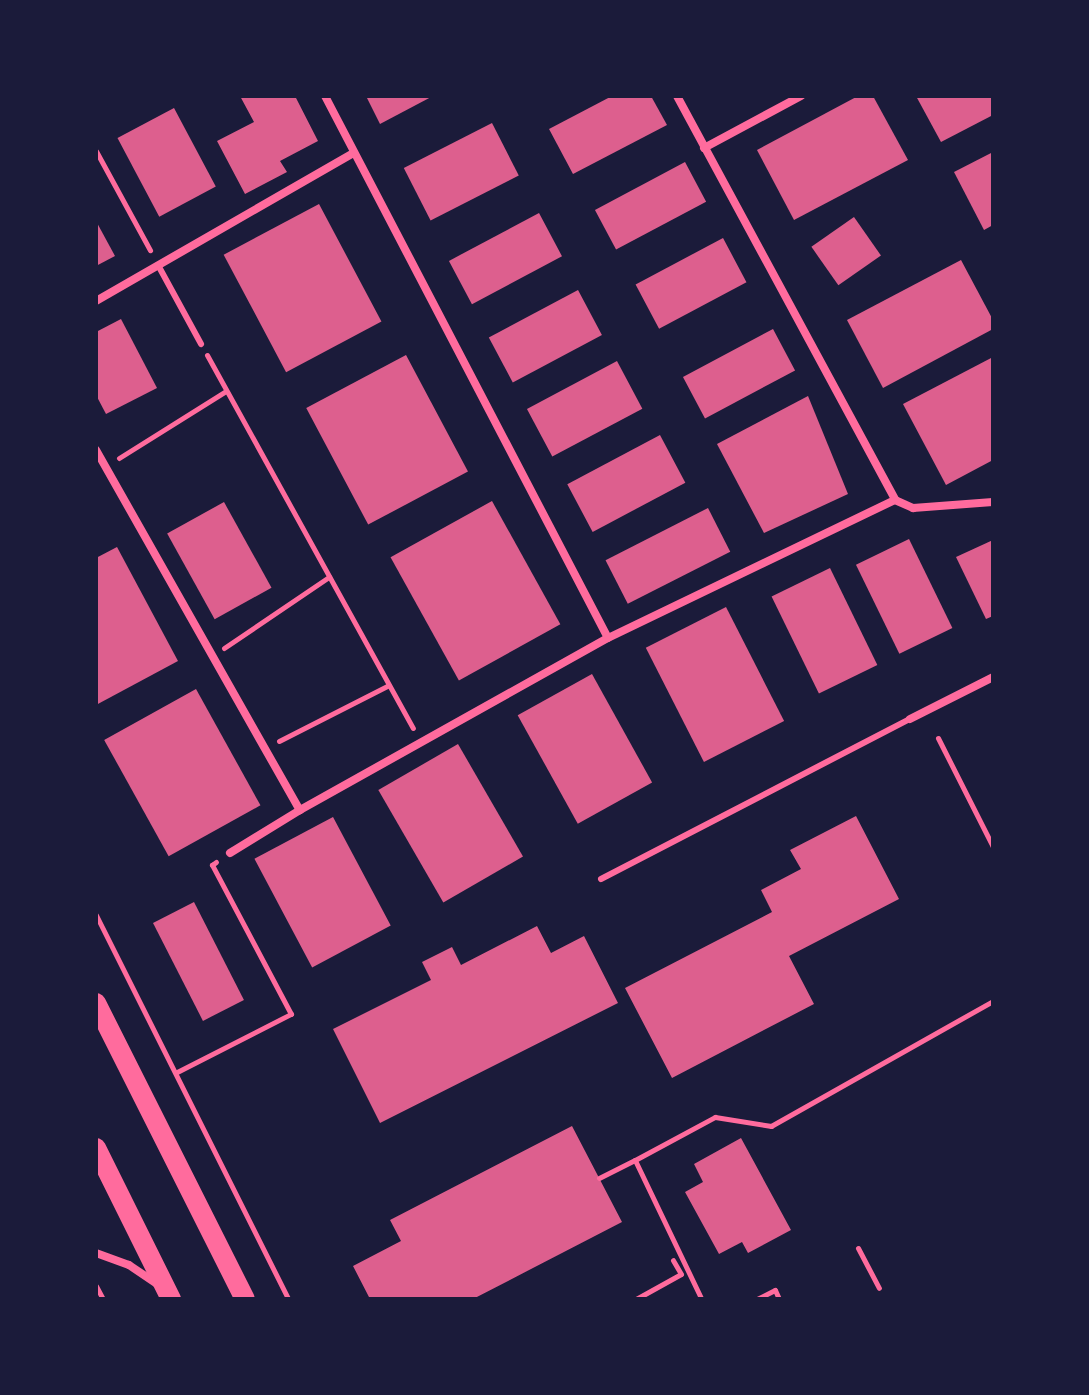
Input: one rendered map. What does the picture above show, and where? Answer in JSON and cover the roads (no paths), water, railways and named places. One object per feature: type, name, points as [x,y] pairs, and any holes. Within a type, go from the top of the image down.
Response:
[{"type":"main road","points":[[96,1003],[245,1299]]},
{"type":"main road","points":[[96,1148],[169,1294]]},
{"type":"street","points":[[325,96],[608,638]]},
{"type":"street","points":[[677,96],[895,500],[913,508],[993,502]]},
{"type":"street","points":[[704,148],[801,96]]},
{"type":"street","points":[[96,301],[353,153]]},
{"type":"street","points":[[96,450],[300,810]]},
{"type":"street","points":[[230,853],[300,810],[608,638],[895,500]]},
{"type":"street","points":[[910,719],[993,677]]},
{"type":"street","points":[[96,1253],[129,1265],[169,1294]]},
{"type":"lane","points":[[158,265],[201,344]]},
{"type":"lane","points":[[601,879],[910,719]]}]
